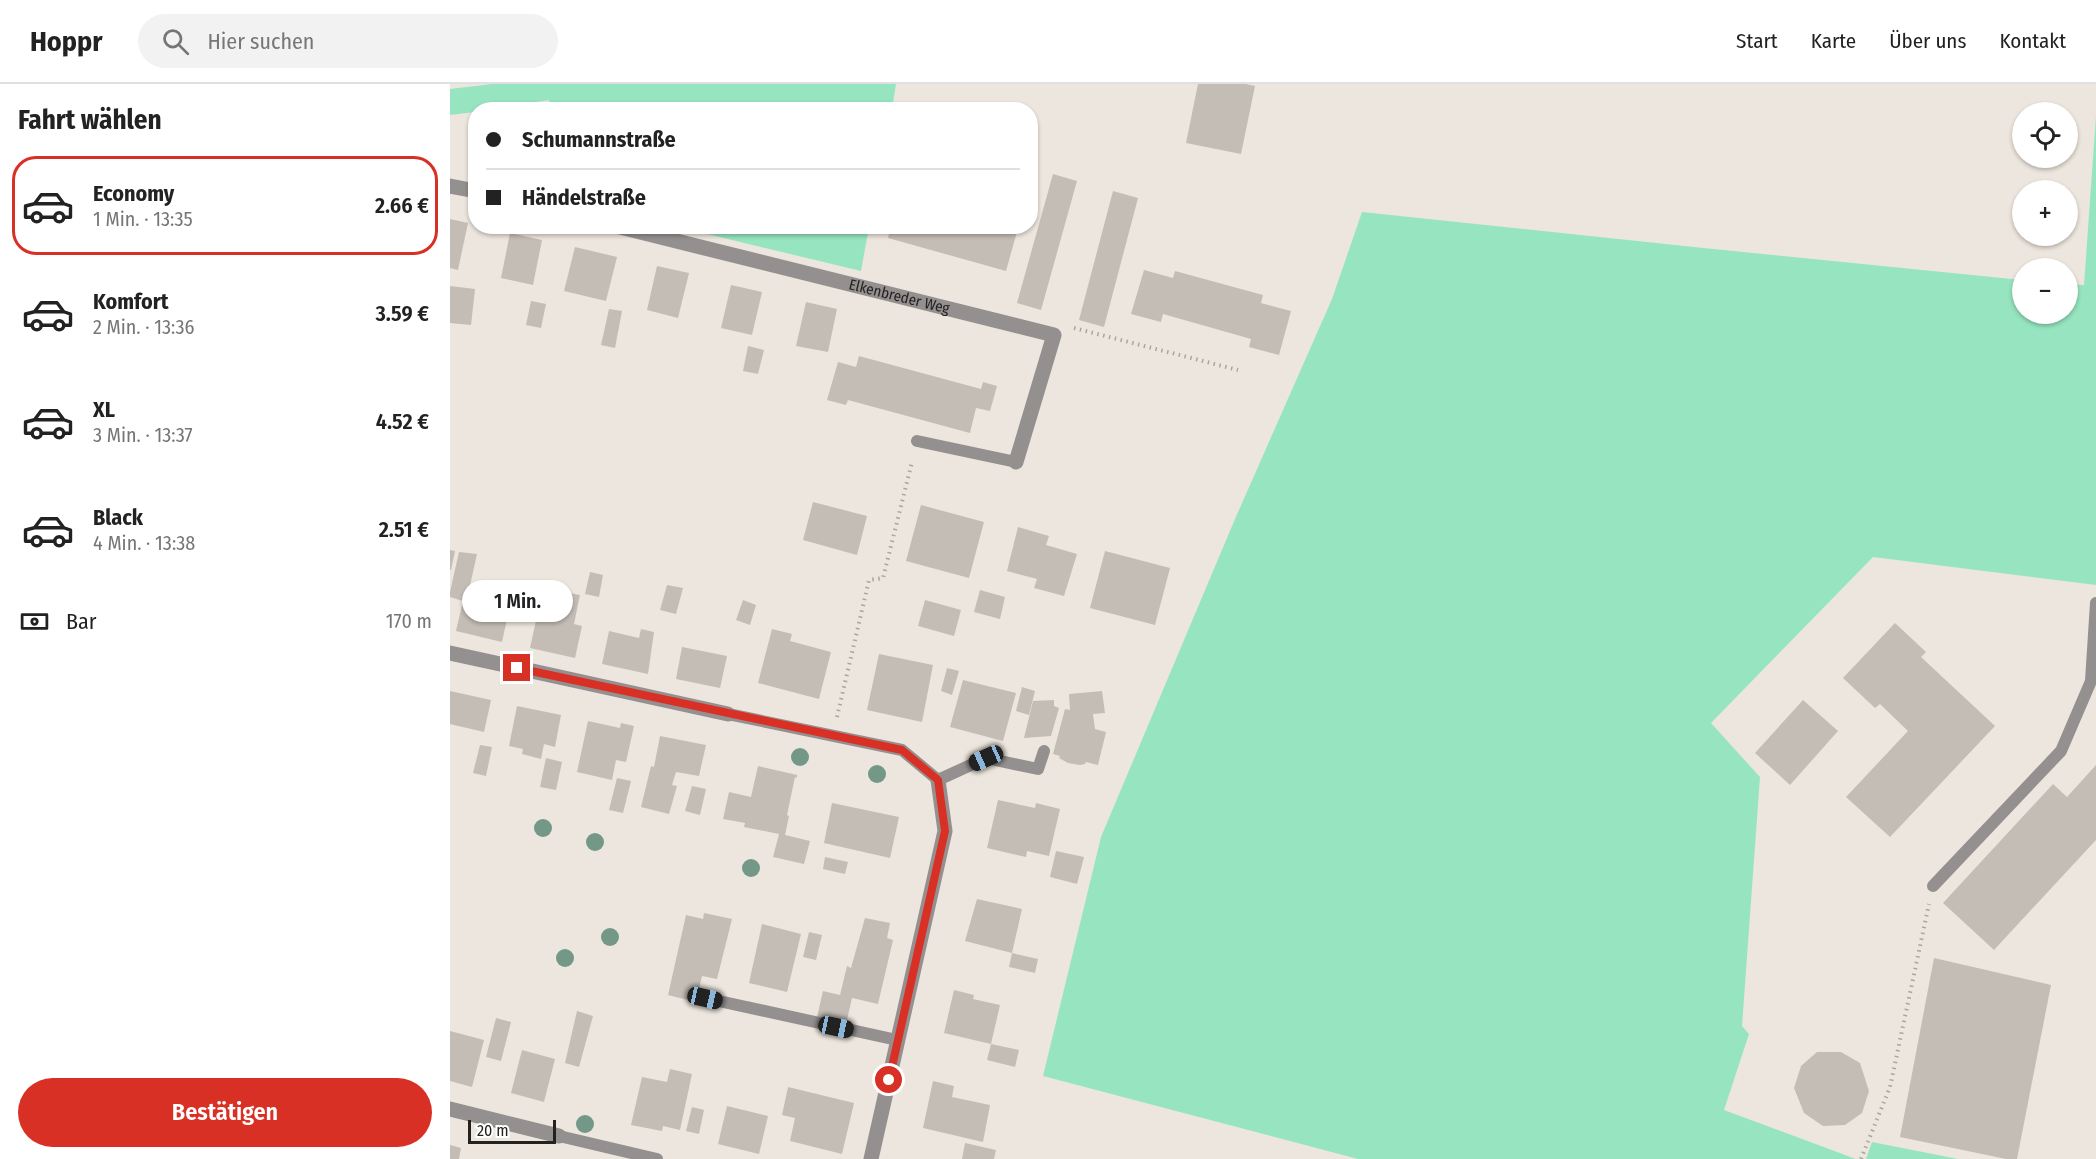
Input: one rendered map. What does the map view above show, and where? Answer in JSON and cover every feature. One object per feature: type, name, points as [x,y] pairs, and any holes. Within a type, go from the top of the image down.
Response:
[{"type":"street","points":[[450,186],[468,189]]},
{"type":"street","name":"Elkenbreder Weg","points":[[648,234],[1054,335],[1016,462]]},
{"type":"street","points":[[450,653],[728,714]]},
{"type":"street","points":[[872,1159],[945,831],[938,780]]},
{"type":"street","points":[[450,1109],[559,1136]]},
{"type":"lane","points":[[917,441],[1016,462]]},
{"type":"lane","points":[[1933,886],[2061,751],[2091,681],[2096,603]]},
{"type":"lane","points":[[728,714],[902,750],[938,780],[986,758],[1038,769],[1044,751]]},
{"type":"lane","points":[[705,998],[897,1040]]},
{"type":"lane","points":[[559,1136],[657,1159]]},
{"type":"path","points":[[1072,328],[1238,370]]},
{"type":"path","points":[[832,736],[869,580],[883,578],[917,441]]},
{"type":"path","points":[[1861,1159],[1890,1087],[1933,886]]},
{"type":"green space","points":[[492,84],[896,84],[893,102],[549,102],[549,100],[468,102],[468,113],[450,115],[450,89]]},
{"type":"green space","points":[[2096,116],[2096,585],[1873,557],[1711,723],[1760,777],[1742,1026],[1749,1034],[1724,1110],[1856,1159],[1358,1159],[1043,1076],[1101,837],[1235,519],[1332,299],[1362,212],[2012,279],[2012,324],[2078,324],[2078,285],[2084,285]]},
{"type":"green space","points":[[707,234],[868,234],[861,271]]},
{"type":"green space","points":[[1872,1142],[1958,1159],[1866,1159]]},
{"type":"building","points":[[1198,84],[1255,86],[1241,154],[1186,143]]},
{"type":"building","points":[[1053,174],[1077,181],[1041,310],[1017,303]]},
{"type":"building","points":[[1113,191],[1138,198],[1104,327],[1079,320]]},
{"type":"building","points":[[450,219],[468,223],[458,270],[450,268]]},
{"type":"building","points":[[510,234],[542,240],[533,285],[501,278]]},
{"type":"building","points":[[889,234],[1016,234],[1006,271],[888,238]]},
{"type":"building","points":[[575,247],[617,257],[606,301],[564,291]]},
{"type":"building","points":[[657,266],[689,273],[678,318],[647,310]]},
{"type":"building","points":[[1144,270],[1173,278],[1175,271],[1263,295],[1261,303],[1291,311],[1279,355],[1249,347],[1251,339],[1163,314],[1161,322],[1131,314]]},
{"type":"building","points":[[731,285],[762,292],[752,335],[721,328]]},
{"type":"building","points":[[450,286],[475,289],[471,325],[450,323]]},
{"type":"building","points":[[531,301],[546,304],[541,328],[526,325]]},
{"type":"building","points":[[806,302],[837,309],[828,352],[796,346]]},
{"type":"building","points":[[609,309],[622,311],[615,348],[601,345]]},
{"type":"building","points":[[748,346],[764,350],[758,374],[743,371]]},
{"type":"building","points":[[859,356],[981,389],[983,382],[997,386],[990,411],[976,408],[970,433],[848,400],[846,405],[827,400],[838,362],[856,367]]},
{"type":"building","points":[[813,502],[867,516],[857,555],[803,540]]},
{"type":"building","points":[[921,505],[984,522],[969,578],[906,561]]},
{"type":"building","points":[[1018,527],[1049,536],[1046,545],[1077,554],[1064,596],[1034,588],[1037,579],[1007,571]]},
{"type":"building","points":[[450,550],[455,551],[451,570],[450,570]]},
{"type":"building","points":[[1105,551],[1170,568],[1155,625],[1090,608]]},
{"type":"building","points":[[459,552],[477,554],[465,599],[509,610],[502,642],[456,631],[463,601],[450,597],[450,592]]},
{"type":"building","points":[[590,572],[603,575],[599,597],[585,594]]},
{"type":"building","points":[[527,585],[580,595],[574,624],[582,626],[575,658],[530,648],[537,616],[521,613]]},
{"type":"building","points":[[667,585],[683,588],[676,614],[660,610]]},
{"type":"building","points":[[980,590],[1005,597],[1000,619],[974,612]]},
{"type":"building","points":[[743,600],[756,605],[750,625],[736,620]]},
{"type":"building","points":[[925,600],[961,610],[954,636],[918,626]]},
{"type":"building","points":[[1895,623],[1926,652],[1921,657],[1995,726],[1890,837],[1846,797],[1908,731],[1880,704],[1875,708],[1843,678]]},
{"type":"building","points":[[641,629],[654,632],[648,674],[602,664],[609,631],[639,638]]},
{"type":"building","points":[[772,629],[792,634],[790,641],[831,652],[819,699],[758,683]]},
{"type":"building","points":[[682,647],[727,656],[720,688],[676,679]]},
{"type":"building","points":[[879,654],[933,665],[922,722],[867,710]]},
{"type":"building","points":[[947,668],[959,671],[952,695],[941,691]]},
{"type":"building","points":[[963,680],[1016,693],[1003,741],[950,727]]},
{"type":"building","points":[[1022,687],[1035,691],[1029,715],[1016,711]]},
{"type":"building","points":[[450,691],[491,700],[484,732],[450,724]]},
{"type":"building","points":[[1102,691],[1105,713],[1093,714],[1095,729],[1106,732],[1098,765],[1086,762],[1080,765],[1068,763],[1059,758],[1060,756],[1053,754],[1065,709],[1070,710],[1069,694]]},
{"type":"building","points":[[1054,700],[1054,706],[1059,708],[1051,736],[1024,738],[1033,701]]},
{"type":"building","points":[[1803,700],[1838,731],[1790,785],[1755,753]]},
{"type":"building","points":[[517,706],[561,715],[555,747],[544,744],[541,759],[522,754],[523,749],[509,746]]},
{"type":"building","points":[[588,721],[620,728],[621,723],[634,726],[626,762],[616,760],[612,780],[577,772]]},
{"type":"building","points":[[660,736],[706,745],[699,776],[676,772],[672,785],[677,786],[669,814],[641,807],[651,766],[654,767]]},
{"type":"building","points":[[480,745],[492,747],[486,776],[473,773]]},
{"type":"building","points":[[546,758],[562,762],[556,790],[540,787]]},
{"type":"building","points":[[2096,765],[2096,840],[1994,950],[1943,903],[2053,784],[2067,797]]},
{"type":"building","points":[[758,766],[797,775],[787,815],[789,816],[785,835],[810,841],[804,864],[773,857],[779,834],[744,827],[745,823],[723,819],[729,792],[751,797]]},
{"type":"building","points":[[617,778],[631,781],[623,813],[609,810]]},
{"type":"building","points":[[692,786],[706,789],[700,815],[685,811]]},
{"type":"building","points":[[998,800],[1035,808],[1036,803],[1060,809],[1049,856],[1027,851],[1026,857],[987,848]]},
{"type":"building","points":[[832,803],[899,817],[890,858],[824,843]]},
{"type":"building","points":[[1056,851],[1084,857],[1077,884],[1050,877]]},
{"type":"building","points":[[825,857],[848,862],[845,874],[823,869]]},
{"type":"building","points":[[977,899],[1022,909],[1012,953],[965,941]]},
{"type":"building","points":[[704,913],[732,919],[717,979],[702,976],[696,1002],[668,995],[686,915],[703,919]]},
{"type":"building","points":[[865,918],[890,923],[887,938],[893,940],[878,1004],[852,998],[846,1024],[817,1017],[823,991],[840,995],[847,966],[851,968]]},
{"type":"building","points":[[762,924],[801,934],[787,992],[749,983]]},
{"type":"building","points":[[809,932],[822,935],[816,960],[803,957]]},
{"type":"building","points":[[1012,953],[1038,959],[1035,973],[1009,967]]},
{"type":"building","points":[[1934,958],[2051,985],[2017,1159],[2006,1159],[1900,1137]]},
{"type":"building","points":[[954,990],[974,995],[973,999],[1000,1005],[991,1044],[944,1033]]},
{"type":"building","points":[[577,1011],[593,1016],[579,1067],[565,1063]]},
{"type":"building","points":[[496,1018],[511,1022],[501,1061],[486,1057]]},
{"type":"building","points":[[450,1031],[484,1040],[472,1087],[450,1081]]},
{"type":"building","points":[[991,1044],[1019,1050],[1015,1067],[987,1060]]},
{"type":"building","points":[[522,1050],[555,1059],[544,1102],[511,1093]]},
{"type":"building","points":[[1817,1052],[1841,1052],[1860,1063],[1869,1091],[1862,1113],[1845,1125],[1823,1126],[1804,1113],[1794,1088],[1801,1066]]},
{"type":"building","points":[[670,1069],[692,1074],[680,1130],[663,1126],[662,1131],[631,1125],[642,1077],[667,1082]]},
{"type":"building","points":[[933,1081],[954,1086],[952,1097],[990,1105],[983,1142],[923,1128]]},
{"type":"building","points":[[788,1087],[854,1103],[842,1154],[790,1141],[795,1118],[782,1115]]},
{"type":"building","points":[[727,1106],[768,1116],[759,1154],[718,1144]]},
{"type":"building","points":[[692,1107],[704,1110],[699,1134],[686,1131]]},
{"type":"building","points":[[965,1143],[996,1150],[994,1159],[962,1159]]},
{"type":"building","points":[[450,1145],[461,1148],[459,1159],[450,1159]]},
{"type":"route","points":[[517,668],[902,750],[938,780],[945,831],[889,1080]]}]
